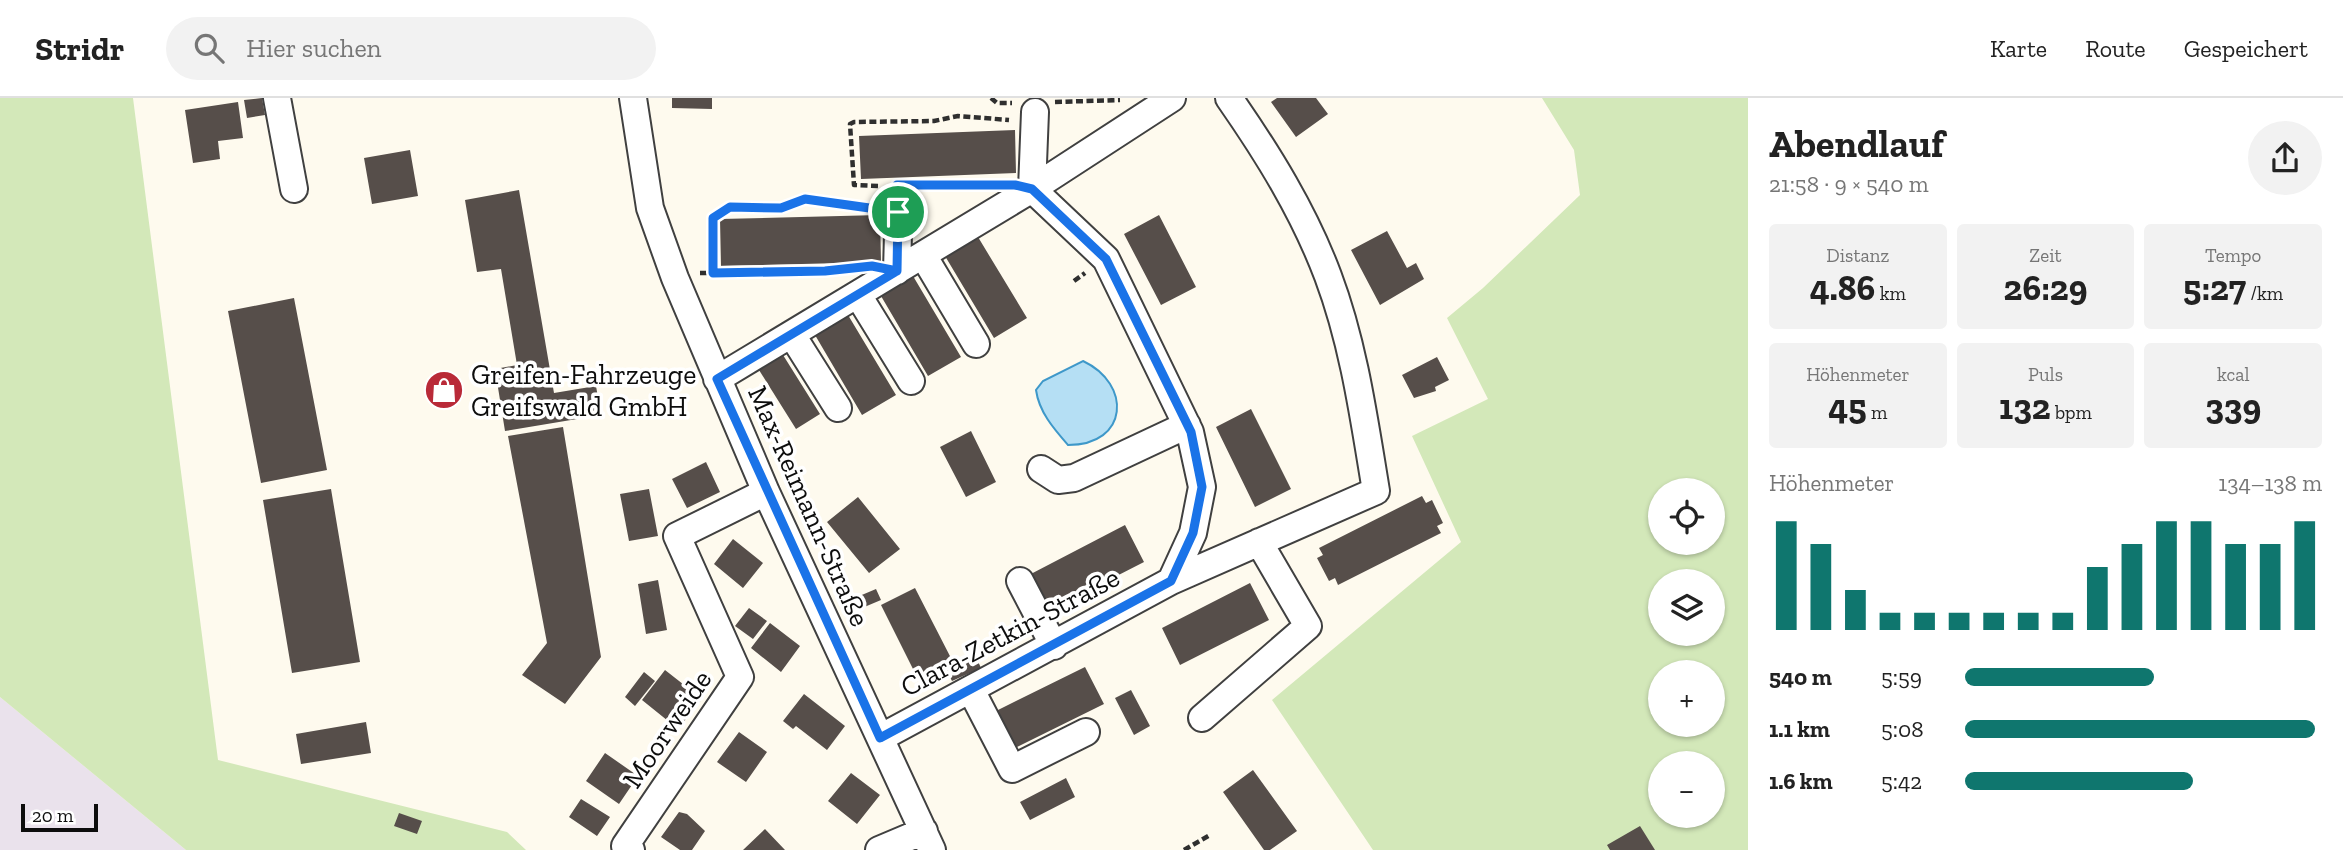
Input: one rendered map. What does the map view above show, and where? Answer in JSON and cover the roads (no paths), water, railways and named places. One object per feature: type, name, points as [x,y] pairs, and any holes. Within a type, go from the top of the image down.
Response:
[{"type":"street","points":[[277,98],[294,189]]},
{"type":"street","name":"Max-Reimann-Straße","points":[[633,98],[650,208],[717,379],[766,492],[928,840]]},
{"type":"street","name":"Clara-Zetkin-Straße","points":[[880,738],[1171,581],[1376,491],[1358,382],[1328,276],[1279,170],[1229,98]]},
{"type":"street","points":[[717,379],[1032,189],[1163,104]]},
{"type":"street","points":[[1035,109],[1032,189],[1106,259],[1187,425],[1202,487],[1193,533],[1171,581]]},
{"type":"street","points":[[897,271],[898,198]]},
{"type":"street","points":[[923,255],[976,344]]},
{"type":"street","points":[[858,295],[911,381]]},
{"type":"street","points":[[792,335],[838,408]]},
{"type":"street","points":[[1041,469],[1058,480],[1074,478],[1187,425]]},
{"type":"street","name":"Moorweide","points":[[631,850],[625,846],[740,677],[677,536],[766,492]]},
{"type":"street","points":[[1202,718],[1308,626],[1259,542]]},
{"type":"street","points":[[1020,580],[1054,646]]},
{"type":"street","points":[[971,690],[1012,769],[1086,732]]},
{"type":"street","points":[[879,850],[928,840]]},
{"type":"water","points":[[1083,361],[1099,371],[1110,384],[1116,398],[1117,412],[1103,435],[1088,442],[1068,445],[1044,413],[1036,390],[1043,381]]},
{"type":"place","name":"Greifen-Fahrzeuge Greifswald GmbH","points":[[444,390]]}]
